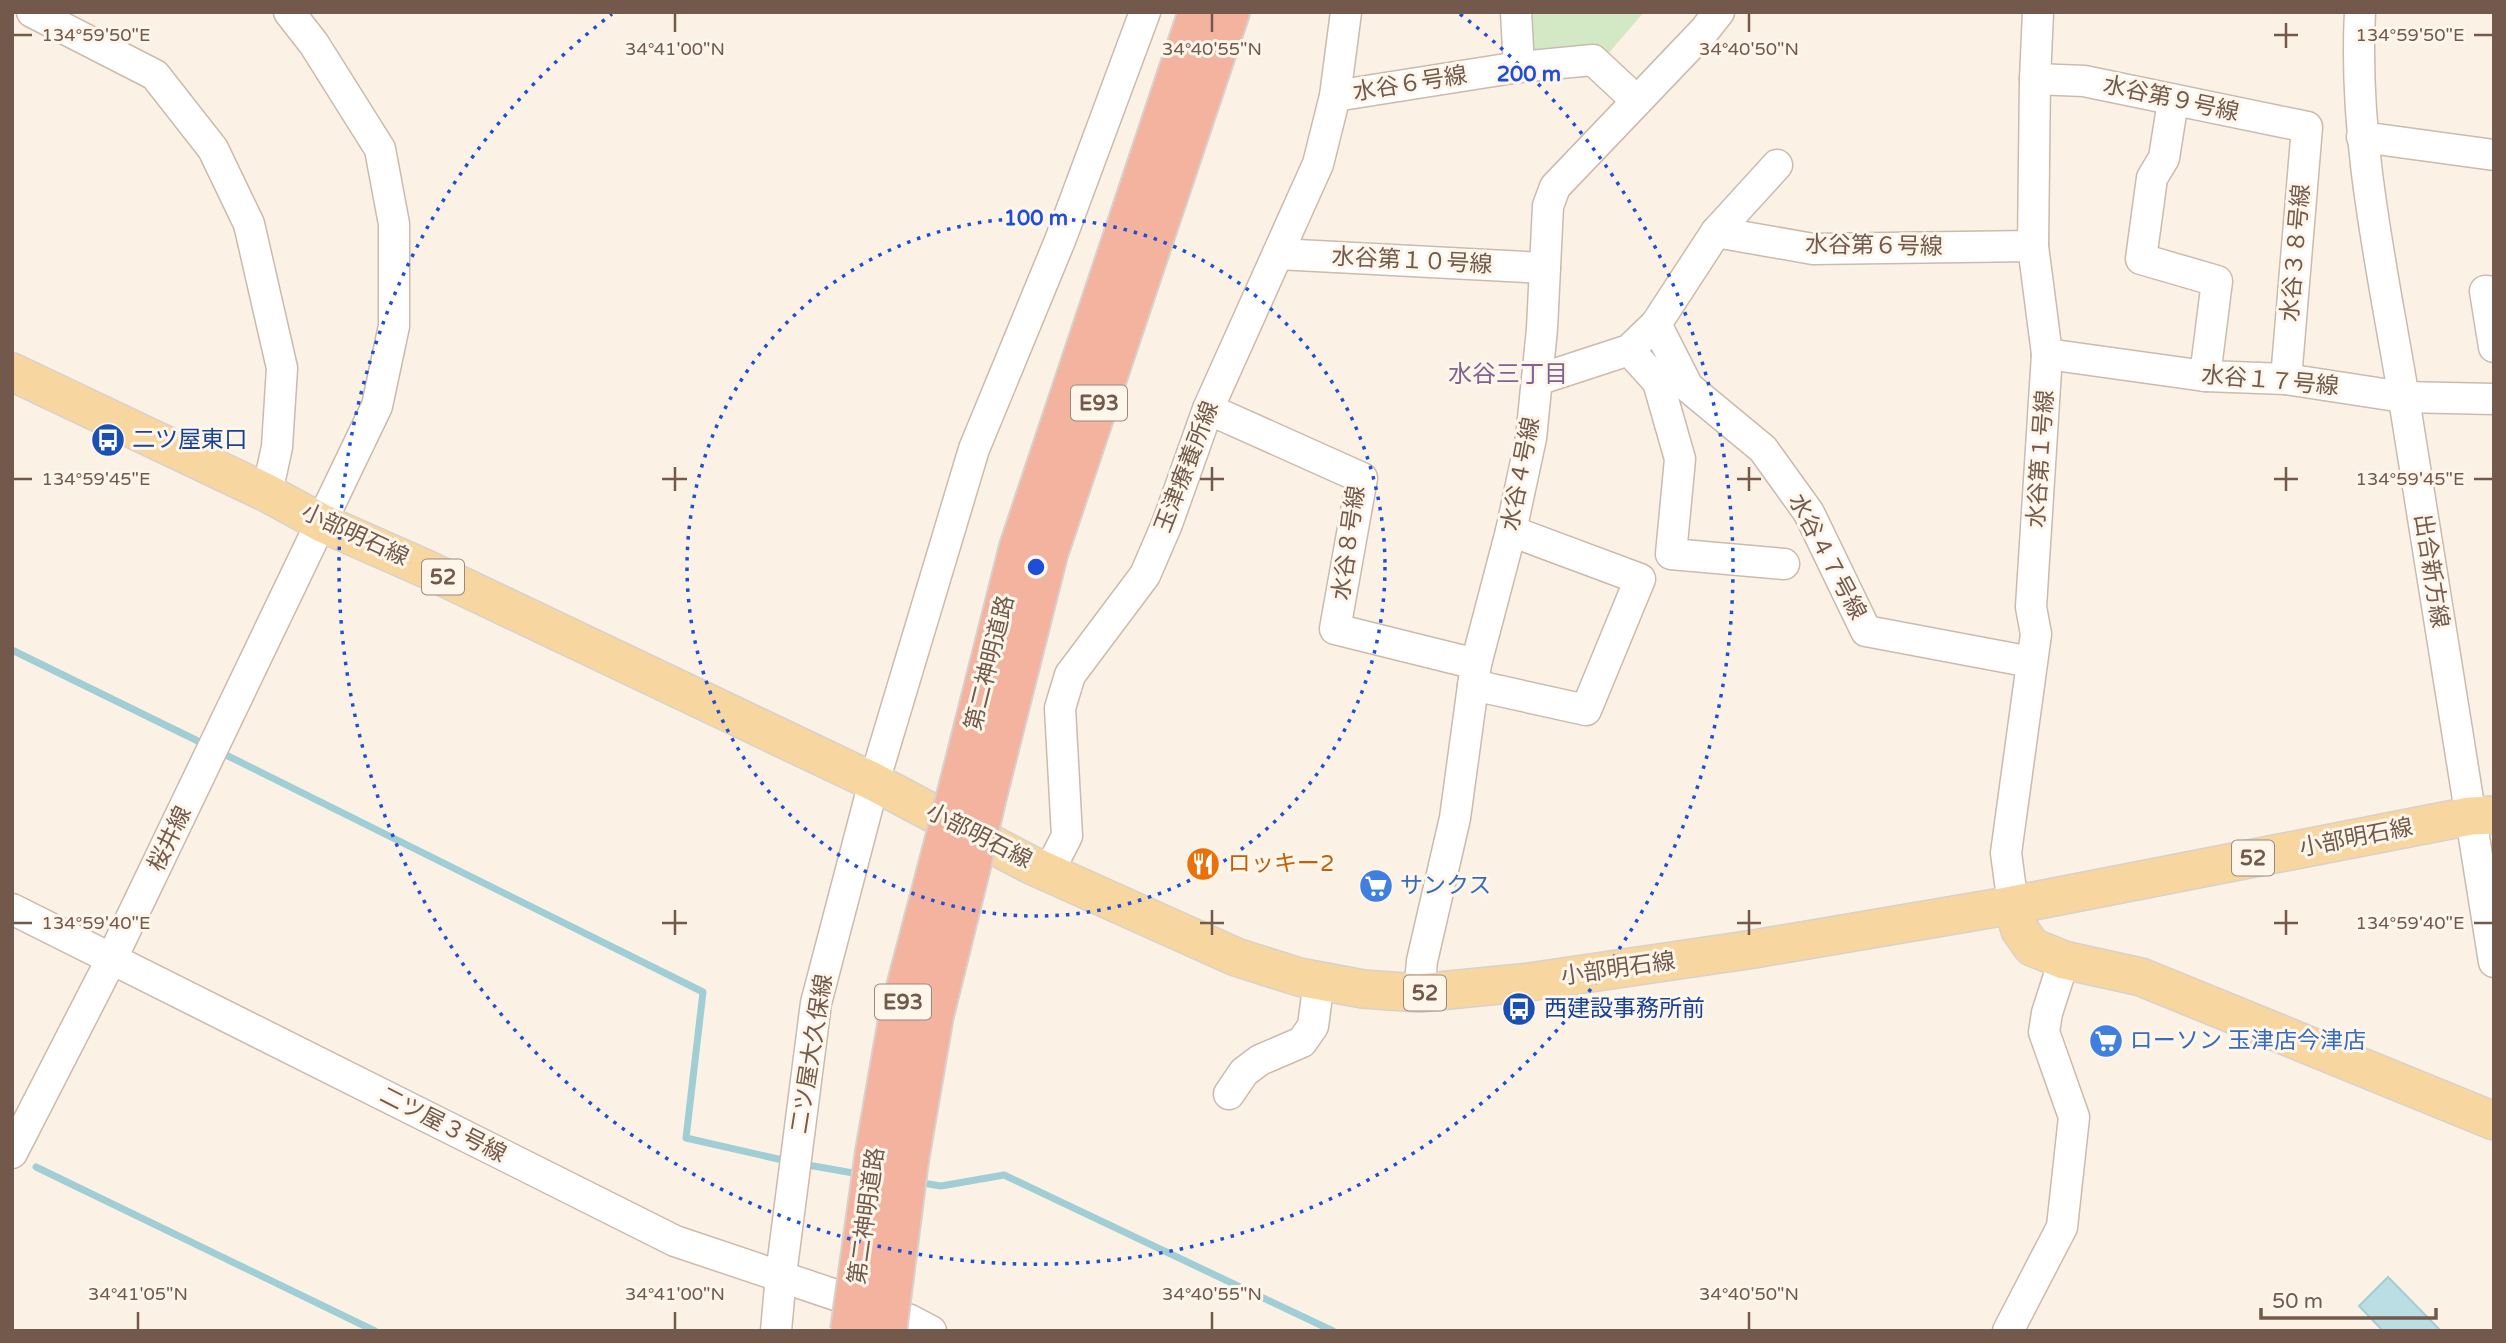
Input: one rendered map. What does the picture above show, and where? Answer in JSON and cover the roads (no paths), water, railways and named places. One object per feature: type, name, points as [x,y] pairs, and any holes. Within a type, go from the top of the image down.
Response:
[{"type":"highway","name":"第二神明道路","points":[[850,1331],[892,1156],[934,1015],[956,862],[973,792],[1019,547],[1198,12]]},
{"type":"highway","name":"第二神明道路","points":[[973,792],[1048,555],[1230,12]]},
{"type":"highway","name":"第二神明道路","points":[[887,1331],[892,1156]]},
{"type":"main road","name":"小部明石線","points":[[12,372],[267,493],[323,523],[424,568],[874,782],[1029,864],[1236,957],[1298,977],[1363,989],[1419,993],[1529,982],[1714,955],[2013,905],[2482,816]]},
{"type":"main road","points":[[2013,905],[2020,930],[2032,947],[2064,960],[2140,978],[2494,1121]]},
{"type":"street","points":[[32,12],[155,75],[213,149],[249,224],[282,368],[277,447],[267,493]]},
{"type":"street","name":"桜井線","points":[[12,1153],[113,958],[377,406],[394,326],[394,224],[380,149],[314,44],[289,12]]},
{"type":"street","points":[[874,782],[974,449],[1061,238],[1145,12]]},
{"type":"street","name":"玉津療養所線","points":[[1049,872],[1067,836],[1060,708],[1070,675],[1145,575],[1167,524],[1208,410],[1318,164],[1335,96],[1346,12]]},
{"type":"street","points":[[1516,12],[1519,67]]},
{"type":"street","name":"水谷４号線","points":[[1419,993],[1422,961],[1455,818],[1475,674],[1531,438],[1548,206],[1555,187],[1719,12]]},
{"type":"street","name":"水谷第１号線","points":[[2013,905],[2006,853],[2036,634],[2031,607],[2047,354],[2033,246],[2038,12]]},
{"type":"street","name":"出合新方線","points":[[2360,12],[2358,42],[2362,137],[2372,218],[2482,816],[2494,962]]},
{"type":"street","name":"水谷６号線","points":[[1335,96],[1519,67],[1593,60],[1637,101]]},
{"type":"street","name":"水谷第９号線","points":[[2035,79],[2084,81],[2307,127]]},
{"type":"street","points":[[2173,100],[2164,158],[2152,178],[2140,259],[2217,281],[2206,376]]},
{"type":"street","name":"水谷３８号線","points":[[2286,379],[2307,127]]},
{"type":"street","points":[[2362,137],[2494,155]]},
{"type":"street","points":[[1537,380],[1629,350],[1656,324],[1716,232],[1777,165]]},
{"type":"street","name":"水谷第６号線","points":[[1716,232],[1813,249],[2033,246]]},
{"type":"street","name":"水谷第１０号線","points":[[1278,254],[1545,268]]},
{"type":"street","points":[[2494,292],[2485,291],[2494,348]]},
{"type":"street","name":"水谷４７号線","points":[[1656,324],[1688,387],[1763,449],[1810,513],[1866,631],[2031,662]]},
{"type":"street","points":[[1629,350],[1658,382],[1680,459],[1671,555],[1784,564]]},
{"type":"street","name":"水谷１７号線","points":[[2047,354],[2206,376],[2286,379],[2403,397],[2494,399]]},
{"type":"street","name":"水谷８号線","points":[[1208,410],[1362,478],[1335,629],[1475,674]]},
{"type":"street","points":[[1475,674],[1586,710],[1640,579],[1511,531]]},
{"type":"street","name":"二ツ屋大久保線","points":[[776,1331],[816,1003],[874,782]]},
{"type":"street","name":"二ツ屋３号線","points":[[12,909],[675,1241],[910,1320],[931,1331]]},
{"type":"street","points":[[2008,1331],[2062,1227],[2074,1117],[2044,1032],[2046,1013],[2064,960]]},
{"type":"street","points":[[1228,1094],[1244,1072],[1260,1060],[1302,1042],[1313,1026],[1320,981]]},
{"type":"water","points":[[2388,1277],[2441,1331],[2383,1331],[2359,1306]]},
{"type":"waterway","points":[[12,650],[206,745]]},
{"type":"waterway","points":[[220,752],[703,992],[686,1138],[787,1161]]},
{"type":"waterway","points":[[802,1164],[859,1174]]},
{"type":"waterway","points":[[36,1167],[375,1331]]},
{"type":"waterway","points":[[916,1182],[941,1186],[1004,1175],[1333,1331]]},
{"type":"place","name":"二ツ屋東口","points":[[108,440]]},
{"type":"place","name":"ロッキー2","points":[[1203,864]]},
{"type":"place","name":"サンクス","points":[[1376,886]]},
{"type":"place","name":"西建設事務所前","points":[[1519,1009]]},
{"type":"place","name":"ローソン 玉津店今津店","points":[[2106,1041]]},
{"type":"district","name":"水谷三丁目","points":[[1508,374]]}]
